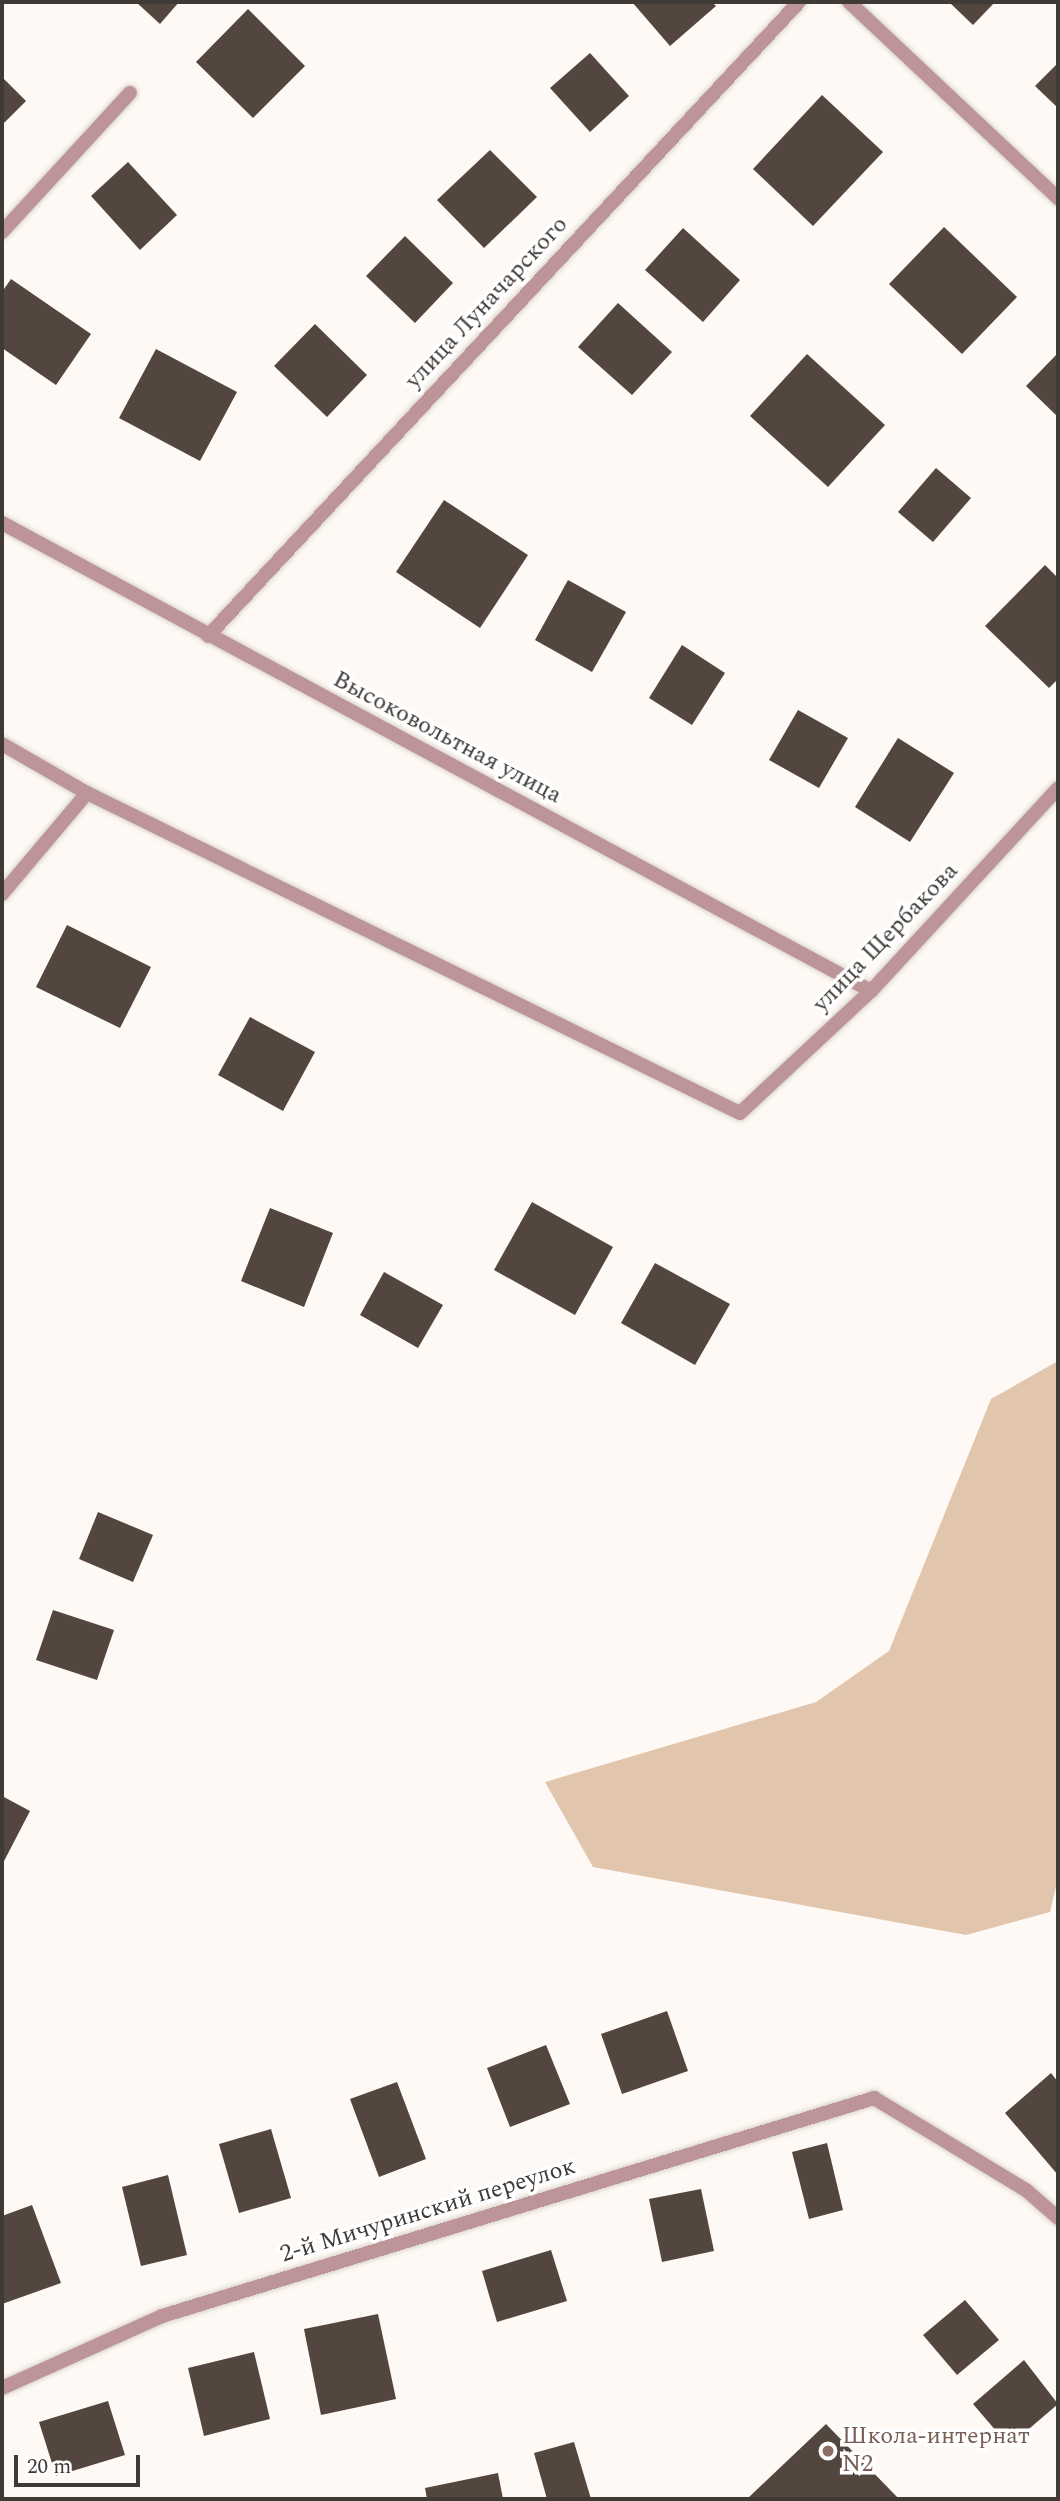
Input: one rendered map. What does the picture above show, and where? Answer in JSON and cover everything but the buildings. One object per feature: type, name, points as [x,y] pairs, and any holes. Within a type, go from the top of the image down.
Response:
[{"type":"street","name":"улица Луначарского","points":[[208,636],[799,2]]},
{"type":"street","points":[[849,2],[1058,198]]},
{"type":"street","points":[[2,232],[130,93]]},
{"type":"street","name":"Высоковольтная улица","points":[[2,523],[871,991]]},
{"type":"street","points":[[2,744],[87,793],[2,894]]},
{"type":"street","name":"улица Щербакова","points":[[87,793],[740,1114],[871,991],[1058,788]]},
{"type":"street","name":"2-й Мичуринский переулок","points":[[2,2388],[162,2316],[874,2098],[1026,2190],[1058,2218]]},
{"type":"shaded area","points":[[1058,1361],[1058,1878],[1050,1912],[966,1935],[593,1867],[545,1782],[816,1702],[889,1651],[991,1399]]},
{"type":"place","name":"Школа-интернат N2","points":[[828,2451]]}]
